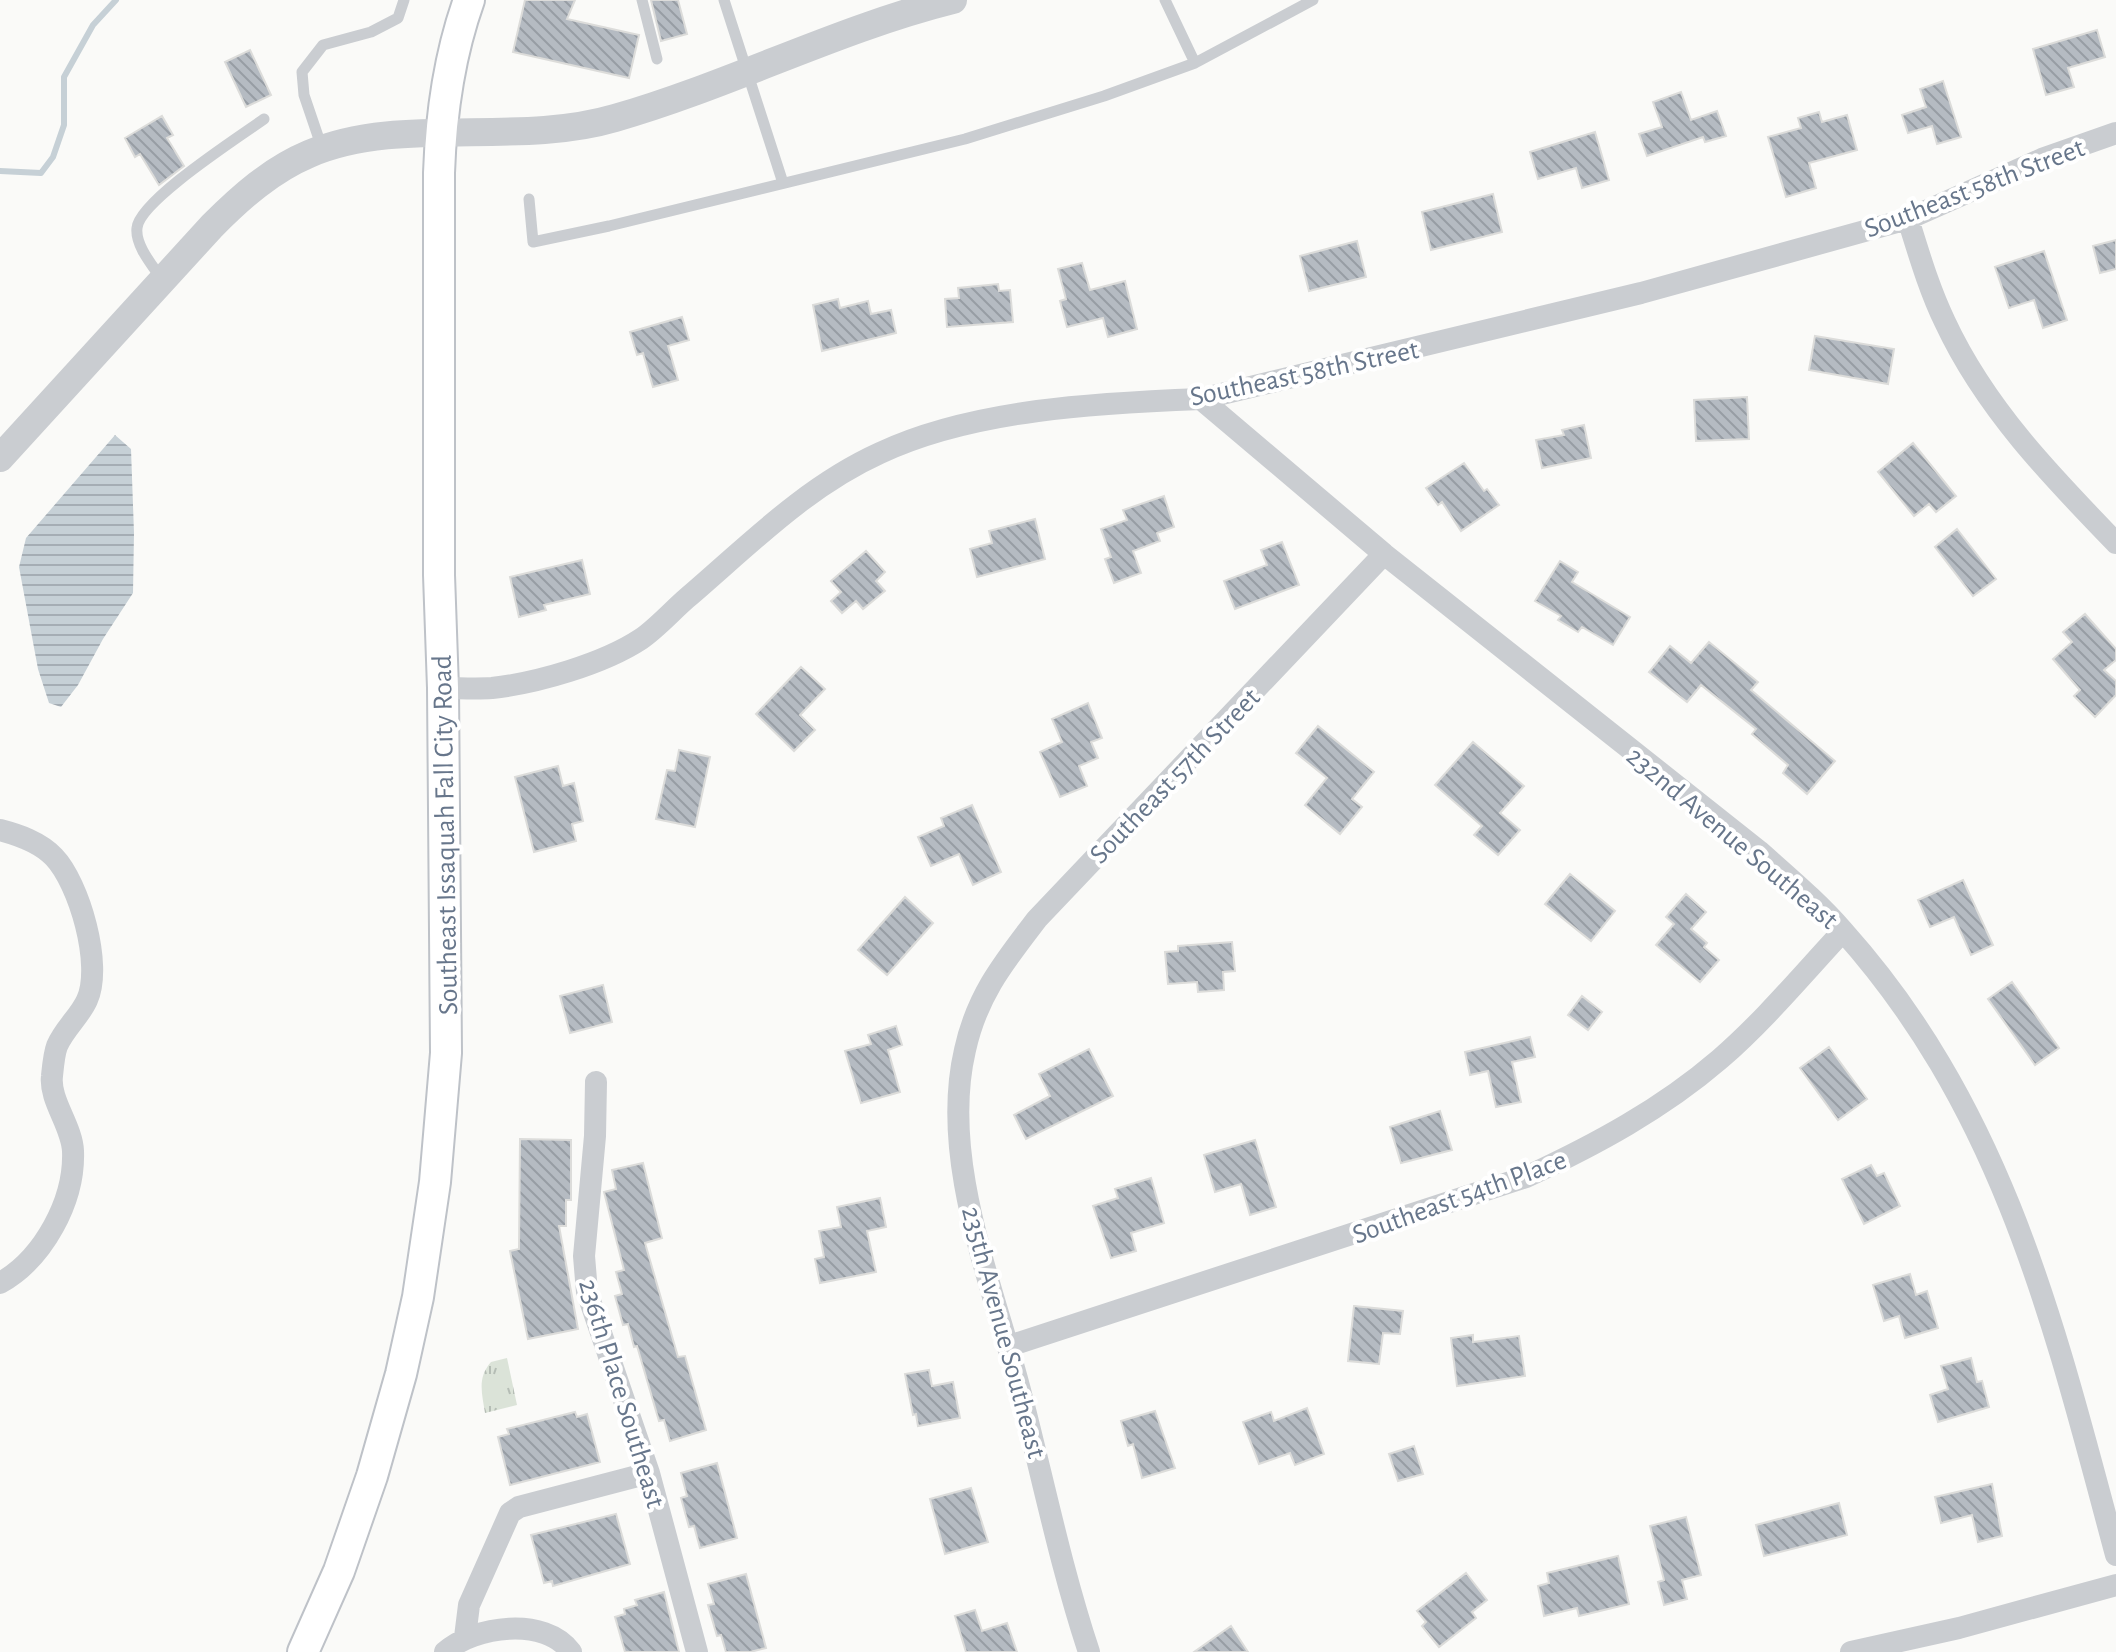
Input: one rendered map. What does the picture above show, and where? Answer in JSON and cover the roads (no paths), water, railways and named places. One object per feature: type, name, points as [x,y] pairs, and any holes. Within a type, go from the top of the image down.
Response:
[{"type":"main road","name":"Southeast Issaquah Fall City Road","points":[[303,1652],[339,1571],[372,1476],[401,1374],[418,1297],[433,1196],[446,1053],[439,575],[440,134],[449,71],[469,0]]},
{"type":"street","points":[[0,458],[242,197],[278,170],[322,149],[362,139],[544,132],[581,126],[628,114],[897,14],[953,0]]},
{"type":"street","name":"Southeast 58th Street","points":[[443,688],[491,688],[549,675],[603,658],[642,638],[789,509],[828,481],[880,453],[919,437],[1014,415],[1145,401],[1201,399],[1641,293],[1908,219],[2042,159],[2116,133]]},
{"type":"street","points":[[1908,219],[1931,291],[1970,369],[2013,432],[2116,543]]},
{"type":"street","name":"232nd Avenue Southeast","points":[[1201,399],[1384,554],[1759,851],[1843,931],[1896,996],[1958,1093],[1982,1139],[2032,1260],[2058,1339],[2116,1555]]},
{"type":"street","name":"Southeast 57th Street","points":[[977,1008],[997,971],[1037,919],[1384,554]]},
{"type":"street","points":[[0,830],[43,847],[56,859],[78,899],[92,969],[88,999],[57,1045],[51,1080],[73,1150],[65,1204],[53,1231],[11,1277],[0,1283]]},
{"type":"street","name":"Southeast 54th Place","points":[[1009,1346],[1512,1182],[1590,1148],[1678,1092],[1721,1058],[1843,931]]},
{"type":"street","name":"235th Avenue Southeast","points":[[977,1008],[964,1052],[959,1094],[959,1144],[973,1218],[1089,1652]]},
{"type":"street","name":"236th Place Southeast","points":[[596,1082],[584,1274],[597,1322],[649,1473],[697,1652]]},
{"type":"street","points":[[465,1637],[469,1605],[510,1513],[519,1507],[649,1473]]},
{"type":"street","points":[[1851,1652],[1959,1628],[2116,1585]]},
{"type":"street","points":[[445,1652],[465,1637],[488,1632],[533,1630],[558,1638],[571,1652]]},
{"type":"lane","points":[[322,149],[304,95],[302,72],[323,45],[371,32],[398,18],[404,0]]},
{"type":"lane","points":[[642,0],[657,59]]},
{"type":"lane","points":[[724,0],[783,183]]},
{"type":"lane","points":[[1165,0],[1195,63]]},
{"type":"lane","points":[[529,199],[533,242],[965,139],[1104,96],[1195,63],[1313,0]]},
{"type":"lane","points":[[162,280],[139,241],[136,229],[142,214],[158,197],[264,119]]},
{"type":"waterway","points":[[0,171],[41,173],[53,157],[64,125],[64,77],[93,25],[116,0]]}]
